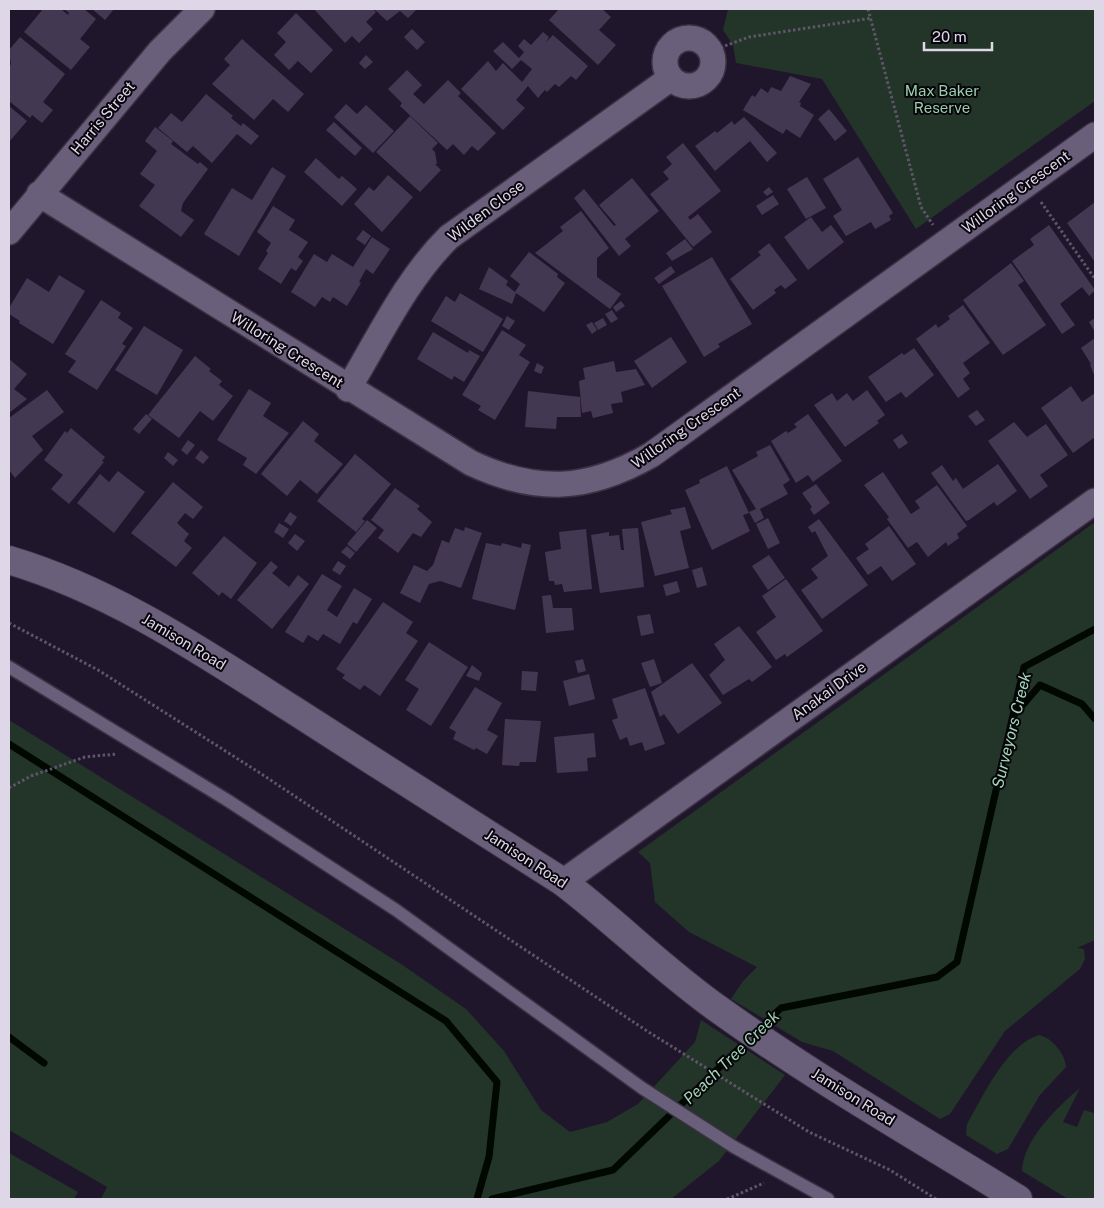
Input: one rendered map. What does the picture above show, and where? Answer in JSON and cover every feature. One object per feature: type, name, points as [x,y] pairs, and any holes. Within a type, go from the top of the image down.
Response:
[{"type":"street","name":"Harris Street","points":[[9,232],[160,50],[202,9]]},
{"type":"street","points":[[692,38],[706,44],[711,51],[713,66],[711,73],[700,84],[684,85],[671,78],[665,63],[666,55],[676,42],[692,38]]},
{"type":"street","name":"Wilden Close","points":[[348,389],[417,274],[435,250],[449,237],[671,78]]},
{"type":"street","name":"Willoring Crescent","points":[[39,194],[348,389],[471,464],[515,481],[563,484],[590,482],[612,476],[651,455],[1095,135]]},
{"type":"street","name":"Anakai Drive","points":[[563,882],[1095,500]]},
{"type":"street","name":"Jamison Road","points":[[9,560],[72,581],[142,616],[206,654],[563,882],[600,910],[690,989],[770,1045],[1018,1199]]},
{"type":"lane","points":[[9,667],[148,752],[396,910],[642,1088],[734,1147],[828,1199]]},
{"type":"path","points":[[868,9],[872,18],[921,207],[936,229]]},
{"type":"path","points":[[711,51],[749,37],[872,18]]},
{"type":"path","points":[[1037,198],[1095,280]]},
{"type":"path","points":[[9,623],[90,666],[260,772],[680,1051],[809,1132],[890,1170],[936,1199]]},
{"type":"path","points":[[9,788],[31,776],[85,757],[148,752]]},
{"type":"path","points":[[727,1199],[785,1174]]},
{"type":"green space","name":"Max Baker Reserve","points":[[728,9],[1095,9],[1095,101],[916,229],[822,79],[736,63],[733,45],[723,30]]},
{"type":"green space","points":[[1095,522],[1095,940],[1077,948],[1084,949],[1085,959],[1080,969],[1005,1031],[950,1114],[940,1119],[833,1051],[802,1042],[731,999],[743,981],[757,967],[689,932],[655,902],[650,863],[638,852]]},
{"type":"green space","points":[[9,720],[401,964],[466,1009],[504,1051],[541,1110],[570,1132],[607,1122],[638,1104],[695,1042],[701,1020],[785,1075],[719,1161],[671,1199],[101,1199],[107,1187],[9,1130]]},
{"type":"green space","points":[[1039,1035],[1049,1039],[1057,1047],[1066,1067],[1040,1095],[1008,1149],[997,1154],[966,1135],[967,1124],[988,1086],[1006,1060],[1016,1049]]},
{"type":"green space","points":[[1080,1088],[1063,1122],[1077,1127],[1084,1110],[1094,1113],[1095,1111],[1095,1199],[1068,1199],[1022,1171],[1028,1148],[1035,1136],[1052,1114]]},
{"type":"green space","points":[[9,1153],[78,1192],[74,1199],[9,1199]]},
{"type":"building","points":[[43,9],[61,9],[68,15],[69,13],[64,9],[84,9],[96,19],[80,39],[90,47],[71,70],[24,32]]},
{"type":"building","points":[[92,9],[114,9],[105,20]]},
{"type":"building","points":[[314,9],[373,9],[376,12],[366,22],[373,29],[359,43],[352,36],[345,43]]},
{"type":"building","points":[[374,9],[417,9],[408,18],[400,11],[387,21]]},
{"type":"building","points":[[559,9],[602,9],[611,17],[599,30],[616,45],[598,65],[549,20]]},
{"type":"building","points":[[296,13],[333,50],[311,73],[298,61],[289,70],[274,55],[286,42],[277,33]]},
{"type":"building","points":[[412,29],[425,42],[417,50],[404,37]]},
{"type":"building","points":[[543,32],[549,37],[546,42],[553,35],[588,66],[576,80],[571,76],[559,87],[555,84],[547,92],[545,90],[538,98],[528,86],[516,100],[525,108],[503,130],[461,89],[488,61],[496,71],[503,63],[522,82],[532,69],[521,60],[512,69],[493,51],[503,42],[519,58],[524,52],[518,46],[524,39],[531,45]]},
{"type":"building","points":[[20,37],[65,74],[43,102],[53,110],[42,123],[32,115],[30,118],[9,101],[9,67],[11,64],[9,50]]},
{"type":"building","points":[[242,39],[304,94],[288,112],[273,99],[254,120],[212,84],[230,65],[224,59]]},
{"type":"building","points":[[366,55],[373,62],[365,69],[359,63]]},
{"type":"building","points":[[407,70],[422,85],[413,94],[424,104],[448,80],[461,93],[458,96],[496,133],[478,151],[472,146],[464,155],[453,144],[447,150],[400,106],[402,103],[388,89]]},
{"type":"building","points":[[790,76],[811,84],[799,102],[801,103],[800,106],[814,115],[800,138],[786,129],[783,134],[743,110],[752,95],[755,97],[761,88],[768,93],[771,87],[781,91]]},
{"type":"building","points":[[206,94],[233,116],[231,118],[241,126],[243,123],[259,136],[251,145],[237,134],[212,163],[193,146],[187,152],[158,128],[171,113],[182,122]]},
{"type":"building","points":[[346,104],[357,114],[366,105],[394,131],[373,153],[334,117]]},
{"type":"building","points":[[9,106],[27,121],[9,142]]},
{"type":"building","points":[[829,109],[847,131],[835,141],[818,119]]},
{"type":"building","points":[[410,116],[438,143],[432,149],[435,152],[437,164],[435,164],[441,170],[420,192],[376,152]]},
{"type":"building","points":[[744,117],[777,153],[767,162],[750,141],[715,171],[695,146],[715,131],[717,133],[732,121],[734,125]]},
{"type":"building","points":[[334,122],[362,148],[355,156],[326,130]]},
{"type":"building","points":[[155,127],[173,141],[171,144],[208,169],[183,203],[181,211],[194,220],[181,237],[139,206],[155,185],[140,174],[157,151],[145,141]]},
{"type":"building","points":[[683,143],[721,191],[688,217],[690,220],[698,214],[712,232],[693,247],[650,194],[669,179],[663,172],[672,164],[666,157]]},
{"type":"building","points":[[858,157],[893,213],[889,216],[891,220],[875,229],[871,222],[846,236],[833,216],[842,210],[823,179]]},
{"type":"building","points":[[316,158],[339,179],[342,176],[357,189],[342,206],[304,172]]},
{"type":"building","points":[[272,167],[286,176],[239,256],[204,234],[232,188],[252,200]]},
{"type":"building","points":[[388,175],[413,197],[382,232],[354,204],[369,187],[374,191]]},
{"type":"building","points":[[807,177],[826,208],[806,219],[787,189]]},
{"type":"building","points":[[632,178],[659,211],[625,239],[631,246],[619,256],[574,198],[584,189],[614,226],[616,225],[599,205]]},
{"type":"building","points":[[769,187],[773,192],[767,196],[763,192]]},
{"type":"building","points":[[773,195],[779,204],[762,215],[756,206]]},
{"type":"building","points":[[1095,202],[1095,262],[1067,223]]},
{"type":"building","points":[[273,206],[295,220],[289,230],[308,242],[298,257],[303,261],[296,271],[291,268],[281,284],[258,269],[268,253],[266,251],[271,243],[257,232]]},
{"type":"building","points":[[581,211],[609,248],[597,258],[597,277],[621,294],[610,309],[535,253],[563,231],[560,227]]},
{"type":"building","points":[[811,217],[822,232],[831,225],[844,242],[808,270],[784,237]]},
{"type":"building","points":[[1049,225],[1095,290],[1089,296],[1082,287],[1060,304],[1075,325],[1062,334],[1012,261],[1034,245],[1030,239]]},
{"type":"building","points":[[363,230],[371,236],[365,245],[356,239]]},
{"type":"building","points":[[372,237],[390,249],[373,274],[366,269],[359,282],[361,283],[347,306],[333,297],[330,302],[322,297],[315,307],[291,292],[314,254],[327,262],[332,254],[353,267]]},
{"type":"building","points":[[685,239],[693,249],[672,261],[666,253]]},
{"type":"building","points":[[769,243],[797,280],[785,289],[781,285],[774,290],[776,293],[753,310],[730,279],[761,255],[758,252]]},
{"type":"building","points":[[529,252],[558,274],[557,277],[565,283],[544,312],[516,293],[512,304],[479,289],[489,267],[508,281],[506,285],[515,292],[520,284],[510,276]]},
{"type":"building","points":[[712,257],[752,324],[718,344],[720,347],[704,357],[662,286]]},
{"type":"building","points":[[1011,263],[1024,281],[1018,285],[1046,325],[1003,355],[963,300]]},
{"type":"building","points":[[671,266],[675,272],[659,284],[654,278]]},
{"type":"building","points":[[59,275],[85,291],[53,344],[19,323],[20,321],[9,314],[9,308],[27,278],[49,292]]},
{"type":"building","points":[[460,293],[503,319],[483,352],[431,321],[446,296],[455,302]]},
{"type":"building","points":[[101,300],[121,313],[118,318],[133,328],[122,344],[126,346],[97,390],[68,372],[76,361],[65,354]]},
{"type":"building","points":[[621,301],[625,306],[616,312],[613,307]]},
{"type":"building","points":[[963,305],[990,343],[963,363],[970,373],[963,379],[970,389],[958,398],[916,339],[936,324],[938,328],[950,319],[948,316]]},
{"type":"building","points":[[612,310],[618,319],[611,323],[605,314]]},
{"type":"building","points":[[507,316],[515,321],[509,330],[502,326]]},
{"type":"building","points":[[603,318],[607,325],[598,330],[594,323]]},
{"type":"building","points":[[1095,318],[1095,332],[1089,322]]},
{"type":"building","points":[[592,322],[597,330],[592,334],[586,325]]},
{"type":"building","points":[[144,326],[183,350],[157,395],[115,370]]},
{"type":"building","points":[[502,330],[526,345],[519,355],[530,362],[495,420],[478,410],[481,406],[462,395]]},
{"type":"building","points":[[433,332],[468,353],[469,350],[480,356],[464,382],[454,376],[452,380],[417,359]]},
{"type":"building","points":[[671,337],[687,362],[652,388],[634,361]]},
{"type":"building","points":[[1095,338],[1095,377],[1091,364],[1081,348]]},
{"type":"building","points":[[914,348],[934,375],[906,398],[901,392],[886,402],[868,377],[902,353],[904,355]]},
{"type":"building","points":[[195,356],[211,369],[209,371],[222,381],[219,385],[233,396],[213,421],[200,411],[179,438],[148,415]]},
{"type":"building","points":[[9,359],[27,374],[14,389],[27,399],[9,413]]},
{"type":"building","points":[[614,361],[616,372],[636,369],[645,385],[621,392],[623,402],[611,404],[613,413],[593,418],[591,411],[582,413],[579,381],[585,379],[583,368]]},
{"type":"building","points":[[537,363],[544,367],[541,374],[534,371]]},
{"type":"building","points":[[1071,386],[1082,402],[1095,393],[1095,437],[1073,453],[1041,408]]},
{"type":"building","points":[[249,389],[271,403],[263,416],[289,433],[256,474],[243,465],[247,458],[217,440]]},
{"type":"building","points":[[47,390],[64,412],[32,436],[43,450],[15,478],[9,470],[9,418]]},
{"type":"building","points":[[867,390],[885,415],[877,421],[879,423],[845,447],[814,405],[832,393],[837,401],[847,393],[853,401]]},
{"type":"building","points":[[528,391],[580,397],[581,417],[557,417],[556,429],[525,427]]},
{"type":"building","points":[[977,410],[985,420],[976,426],[968,416]]},
{"type":"building","points":[[146,414],[152,419],[139,434],[133,429]]},
{"type":"building","points":[[808,414],[842,461],[813,482],[808,475],[796,483],[771,441],[786,431],[788,433],[797,427],[794,424]]},
{"type":"building","points":[[303,421],[319,434],[314,441],[343,464],[317,494],[300,480],[287,496],[261,474]]},
{"type":"building","points":[[1014,422],[1027,437],[1046,424],[1068,455],[1040,475],[1048,486],[1030,499],[988,441]]},
{"type":"building","points":[[71,428],[105,457],[102,461],[104,462],[69,504],[51,489],[63,475],[44,460],[65,431],[67,433]]},
{"type":"building","points":[[902,434],[908,443],[899,449],[893,440]]},
{"type":"building","points":[[188,440],[195,445],[187,455],[181,450]]},
{"type":"building","points":[[770,445],[790,480],[783,485],[788,494],[760,509],[764,518],[755,523],[749,512],[756,509],[732,470],[758,456],[756,452]]},
{"type":"building","points":[[201,450],[209,457],[203,464],[195,458]]},
{"type":"building","points":[[168,452],[178,460],[173,466],[164,458]]},
{"type":"building","points":[[355,454],[391,484],[362,519],[365,521],[356,532],[317,501]]},
{"type":"building","points":[[998,464],[1017,491],[997,506],[994,502],[966,521],[931,473],[942,465],[953,481],[956,478],[963,489]]},
{"type":"building","points":[[727,466],[749,513],[743,515],[750,531],[712,550],[685,490],[700,483],[699,480]]},
{"type":"building","points":[[118,471],[145,492],[114,533],[77,503],[100,474],[109,482]]},
{"type":"building","points":[[883,472],[911,514],[920,508],[915,501],[937,485],[967,526],[957,534],[959,538],[948,546],[946,542],[928,557],[917,542],[908,548],[887,519],[889,517],[864,485]]},
{"type":"building","points":[[173,482],[203,507],[193,519],[185,513],[177,523],[189,534],[184,541],[192,548],[176,567],[131,533]]},
{"type":"building","points":[[816,484],[830,503],[814,515],[810,509],[812,507],[802,493]]},
{"type":"building","points":[[395,488],[420,506],[417,509],[432,522],[421,537],[413,533],[398,553],[378,538],[384,530],[371,520]]},
{"type":"building","points":[[685,507],[691,528],[680,531],[689,568],[655,576],[641,522],[672,514],[670,510]]},
{"type":"building","points":[[290,512],[297,517],[291,526],[284,521]]},
{"type":"building","points":[[768,518],[780,543],[768,549],[756,524]]},
{"type":"building","points":[[819,519],[868,585],[822,619],[801,590],[818,578],[811,569],[828,556],[815,531],[812,533],[808,527]]},
{"type":"building","points":[[367,520],[377,528],[356,552],[347,544]]},
{"type":"building","points":[[279,523],[289,529],[283,538],[274,532]]},
{"type":"building","points":[[889,526],[916,564],[892,581],[881,566],[868,575],[856,558],[869,549],[865,544]]},
{"type":"building","points":[[465,527],[482,533],[461,588],[440,581],[429,584],[420,603],[400,593],[414,565],[427,571],[433,565],[442,540],[449,543],[455,528],[464,531]]},
{"type":"building","points":[[638,528],[644,587],[600,593],[591,535],[609,532],[609,536],[619,535],[621,550],[624,550],[622,529]]},
{"type":"building","points":[[586,529],[592,589],[564,592],[562,584],[555,585],[554,581],[549,581],[545,552],[561,549],[559,532]]},
{"type":"building","points":[[295,534],[305,541],[297,551],[288,543]]},
{"type":"building","points":[[224,536],[257,563],[231,599],[222,592],[219,596],[192,573]]},
{"type":"building","points":[[486,543],[501,546],[502,543],[521,548],[522,543],[531,545],[515,610],[472,599]]},
{"type":"building","points":[[347,546],[355,553],[350,559],[341,552]]},
{"type":"building","points":[[769,555],[785,578],[768,590],[752,566]]},
{"type":"building","points":[[271,561],[278,567],[272,573],[289,587],[298,575],[309,584],[272,629],[237,600]]},
{"type":"building","points":[[338,561],[346,566],[340,575],[332,570]]},
{"type":"building","points":[[702,567],[707,585],[697,588],[692,570]]},
{"type":"building","points":[[322,574],[342,586],[327,610],[337,617],[354,588],[372,599],[357,624],[353,622],[340,644],[323,634],[318,641],[308,635],[303,643],[285,632]]},
{"type":"building","points":[[786,579],[823,631],[787,657],[785,654],[776,660],[756,632],[776,617],[762,596]]},
{"type":"building","points":[[677,581],[680,592],[666,596],[663,585]]},
{"type":"building","points":[[551,595],[553,608],[572,608],[574,630],[546,633],[542,596]]},
{"type":"building","points":[[383,602],[413,622],[406,633],[418,641],[380,696],[364,685],[360,690],[342,678],[345,675],[336,669]]},
{"type":"building","points":[[650,614],[654,633],[641,636],[637,616]]},
{"type":"building","points":[[739,626],[772,667],[752,682],[749,679],[723,695],[709,675],[725,660],[714,644]]},
{"type":"building","points":[[429,642],[468,667],[431,726],[406,710],[419,689],[405,680]]},
{"type":"building","points":[[583,659],[586,671],[578,673],[575,661]]},
{"type":"building","points":[[654,659],[662,683],[650,687],[641,663]]},
{"type":"building","points":[[692,663],[722,703],[678,734],[664,714],[660,717],[651,692]]},
{"type":"building","points":[[472,665],[482,673],[479,681],[466,676]]},
{"type":"building","points":[[522,671],[538,672],[536,691],[521,690]]},
{"type":"building","points":[[589,674],[595,699],[569,706],[563,681]]},
{"type":"building","points":[[475,687],[502,703],[487,730],[498,736],[487,754],[476,748],[474,750],[453,739],[456,732],[449,728]]},
{"type":"building","points":[[645,688],[665,744],[645,751],[642,742],[630,746],[627,737],[620,740],[612,720],[618,718],[612,699]]},
{"type":"building","points":[[505,719],[541,721],[536,762],[520,762],[519,766],[502,765]]},
{"type":"building","points":[[594,733],[596,757],[587,758],[588,771],[557,773],[554,737]]},
{"type":"waterway","name":"Peach Tree Creek","points":[[758,1030],[781,1008],[937,977],[957,962],[1024,667],[1095,629]]},
{"type":"waterway","name":"Peach Tree Creek","points":[[1015,714],[1040,685],[1082,704],[1095,719]]},
{"type":"waterway","points":[[9,744],[446,1021],[497,1082],[489,1157],[477,1199]]},
{"type":"waterway","points":[[9,1037],[44,1063]]},
{"type":"waterway","name":"Peach Tree Creek","points":[[492,1199],[613,1170],[750,1038]]},
{"type":"water label","name":"Surveyors Creek","points":[[1011,730]]}]
